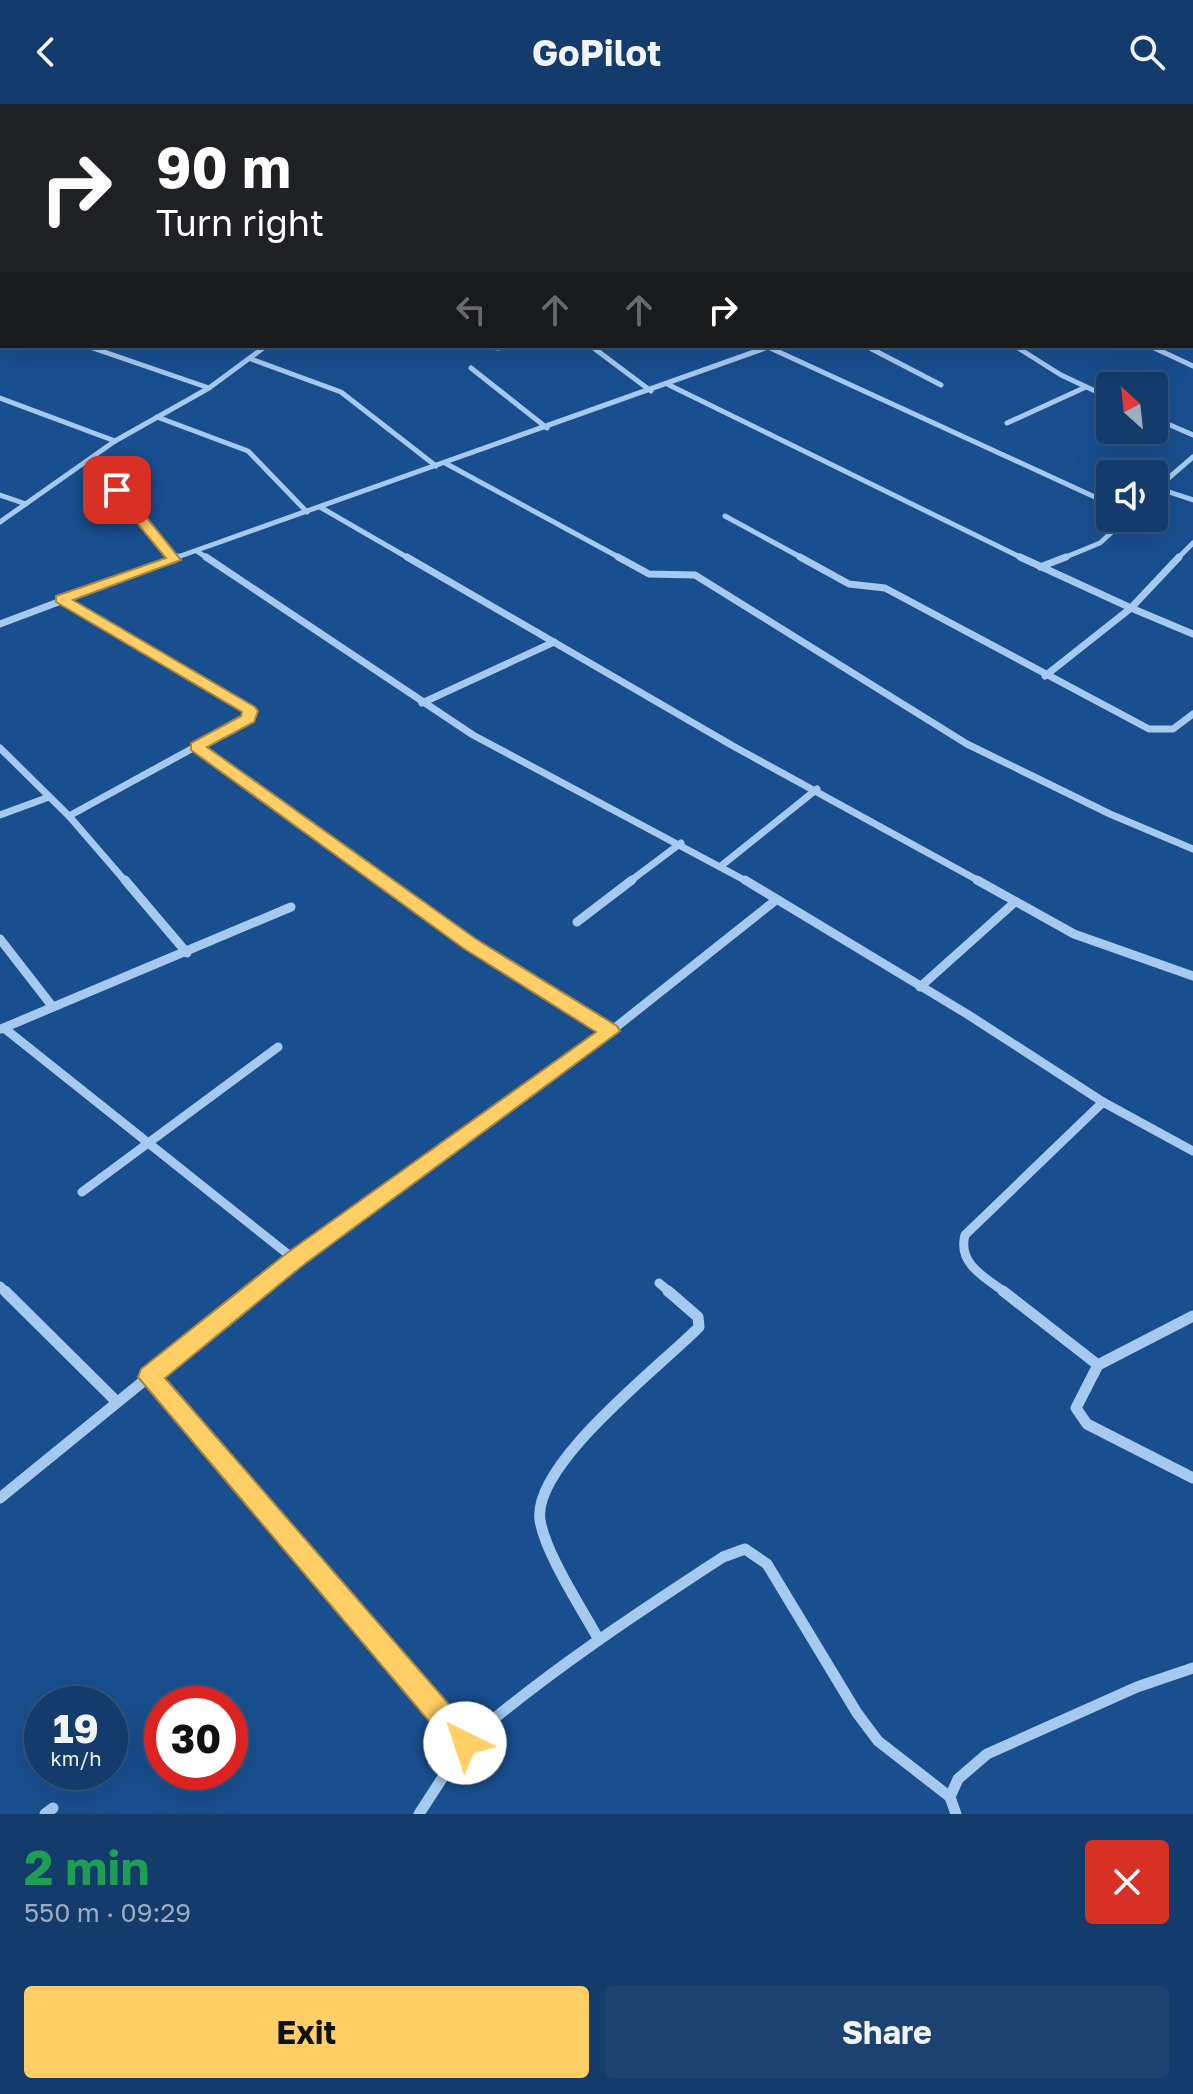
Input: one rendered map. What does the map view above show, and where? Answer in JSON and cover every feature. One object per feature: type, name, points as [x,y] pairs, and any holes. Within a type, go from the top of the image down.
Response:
[{"type":"street","points":[[93,348],[209,388]]},
{"type":"street","points":[[0,522],[115,441],[209,388],[264,348]]},
{"type":"street","points":[[594,348],[651,391]]},
{"type":"street","points":[[0,624],[61,599],[766,348]]},
{"type":"street","points":[[771,348],[1096,498]]},
{"type":"street","points":[[870,348],[941,385]]},
{"type":"street","points":[[1018,348],[1096,392]]},
{"type":"street","points":[[1154,348],[1193,366]]},
{"type":"street","points":[[251,359],[341,392],[436,466]]},
{"type":"street","points":[[471,368],[547,428]]},
{"type":"street","points":[[669,385],[1040,567],[1193,634]]},
{"type":"street","points":[[1007,423],[1086,387]]},
{"type":"street","points":[[0,398],[115,441]]},
{"type":"street","points":[[157,417],[248,451],[307,512]]},
{"type":"street","points":[[1168,424],[1193,435]]},
{"type":"street","points":[[1168,479],[1193,457]]},
{"type":"street","points":[[445,463],[649,574],[683,572],[695,575],[967,744],[1110,814],[1193,849]]},
{"type":"street","points":[[117,490],[174,560]]},
{"type":"street","points":[[1168,493],[1193,500]]},
{"type":"street","points":[[0,495],[26,504]]},
{"type":"street","points":[[320,507],[733,746],[817,789],[1015,902],[1094,943],[1193,976]]},
{"type":"street","points":[[725,516],[849,584],[885,588],[1045,676],[1159,732],[1175,730],[1193,714]]},
{"type":"street","points":[[1040,567],[1103,541],[1116,532]]},
{"type":"street","points":[[1045,676],[1131,608],[1193,543]]},
{"type":"street","points":[[198,552],[473,735],[721,866],[1103,1102],[1193,1151]]},
{"type":"street","points":[[61,599],[250,711],[248,718],[69,816]]},
{"type":"street","points":[[422,703],[554,642]]},
{"type":"street","points":[[196,747],[469,944],[611,1031]]},
{"type":"street","points":[[0,748],[69,816],[187,953]]},
{"type":"street","points":[[721,866],[817,789]]},
{"type":"street","points":[[0,815],[49,797]]},
{"type":"street","points":[[577,922],[681,843]]},
{"type":"street","points":[[0,1498],[294,1259],[611,1031],[776,900]]},
{"type":"street","points":[[920,987],[1015,902]]},
{"type":"street","points":[[291,907],[2,1028],[294,1259]]},
{"type":"street","points":[[0,939],[52,1006]]},
{"type":"street","points":[[82,1192],[278,1047]]},
{"type":"street","points":[[1098,1365],[971,1266],[963,1255],[961,1245],[965,1235],[1103,1102]]},
{"type":"street","points":[[599,1640],[543,1535],[540,1503],[546,1487],[566,1457],[699,1327],[698,1317],[659,1283]]},
{"type":"street","points":[[0,1286],[117,1402]]},
{"type":"street","points":[[1193,1316],[1098,1365],[1076,1408],[1087,1424],[1193,1478]]},
{"type":"street","points":[[149,1377],[465,1743]]},
{"type":"street","points":[[419,1814],[465,1743],[511,1702],[723,1557],[737,1551],[754,1553],[767,1564],[857,1713],[878,1741],[950,1797],[956,1814]]},
{"type":"street","points":[[950,1797],[958,1779],[987,1754],[1137,1687],[1193,1668]]},
{"type":"route","points":[[117,490],[174,560],[61,599],[250,711],[248,718],[196,747],[469,944],[611,1031],[294,1259],[149,1377],[465,1743]]}]
